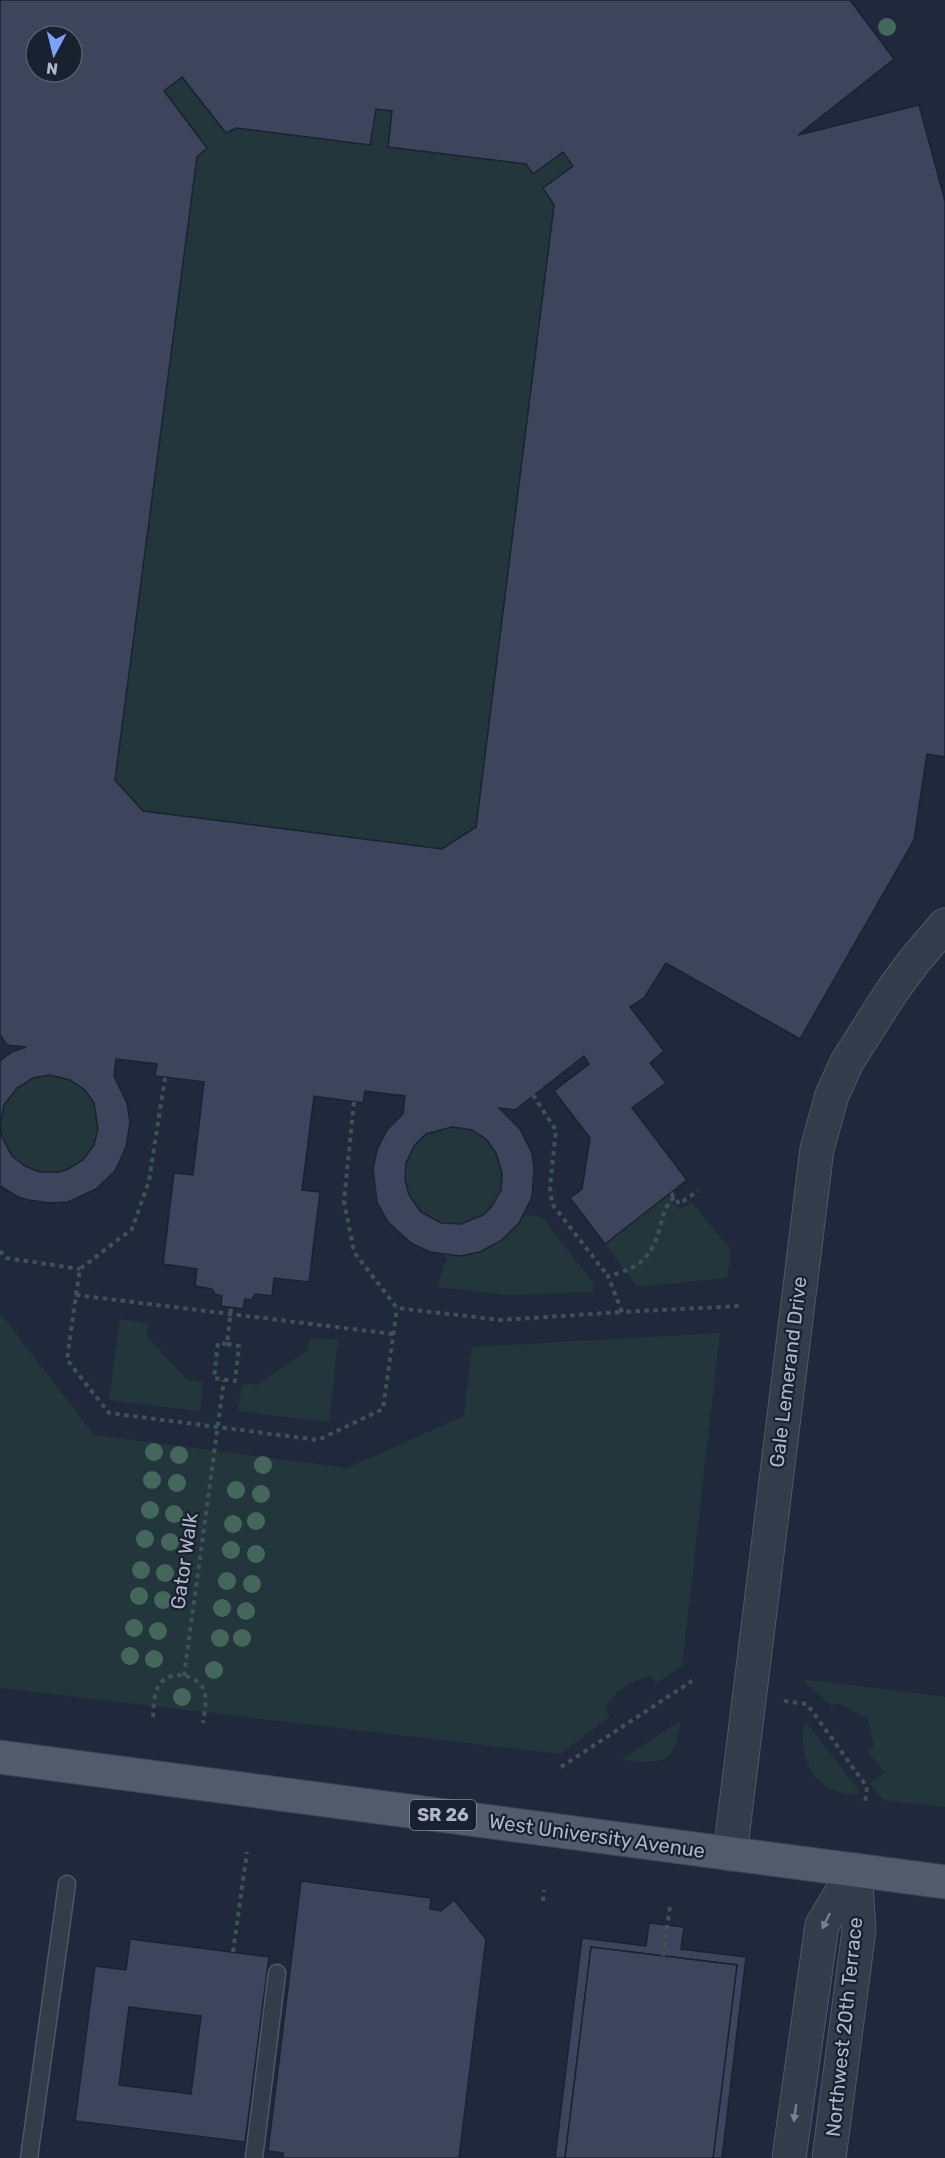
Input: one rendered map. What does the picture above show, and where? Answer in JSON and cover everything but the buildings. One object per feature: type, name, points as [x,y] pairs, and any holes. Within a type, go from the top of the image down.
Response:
[{"type":"main road","name":"West University Avenue","points":[[0,1757],[945,1882]]},
{"type":"street","name":"Gale Lemerand Drive","points":[[730,1854],[817,1149],[832,1095],[847,1062],[898,983],[945,926]]},
{"type":"street","name":"Northwest 20th Terrace","points":[[789,2158],[822,1925],[855,1870]]},
{"type":"street","name":"Northwest 20th Terrace","points":[[829,2158],[859,1930],[855,1870]]},
{"type":"lane","points":[[29,2158],[67,1884]]},
{"type":"lane","points":[[254,2158],[278,1973]]},
{"type":"path","points":[[165,1078],[149,1181],[132,1229],[80,1269],[67,1360],[109,1413],[318,1440],[383,1409],[397,1308]]},
{"type":"path","points":[[533,1095],[556,1130],[550,1187],[552,1204],[608,1276],[622,1312]]},
{"type":"path","points":[[354,1101],[344,1201],[354,1252],[397,1308],[501,1320],[739,1306]]},
{"type":"path","points":[[608,1276],[633,1269],[649,1254],[655,1244],[672,1195],[679,1204],[698,1191]]},
{"type":"path","points":[[0,1251],[6,1258],[80,1269]]},
{"type":"path","points":[[76,1295],[393,1334]]},
{"type":"path","points":[[227,1344],[231,1308]]},
{"type":"path","points":[[218,1343],[227,1344],[239,1346],[235,1381],[214,1378],[218,1343]]},
{"type":"path","name":"Gator Walk","points":[[184,1676],[224,1380]]},
{"type":"path","points":[[153,1717],[155,1698],[161,1682],[166,1677],[184,1676],[193,1678],[201,1684],[205,1692],[202,1723]]},
{"type":"path","points":[[561,1767],[692,1681]]},
{"type":"path","points":[[776,1700],[807,1704],[867,1787],[865,1805]]},
{"type":"path","points":[[233,1952],[247,1852]]},
{"type":"path","points":[[543,1900],[544,1890]]},
{"type":"path","points":[[663,1956],[670,1906]]},
{"type":"shaded area","points":[[0,0],[850,0],[894,59],[799,135],[919,105],[945,201],[945,757],[927,755],[914,840],[800,1039],[666,963],[644,998],[630,1007],[664,1051],[650,1063],[666,1083],[632,1108],[687,1180],[668,1196],[678,1210],[692,1203],[731,1250],[727,1278],[638,1287],[570,1198],[582,1189],[590,1138],[554,1091],[589,1064],[584,1056],[533,1095],[500,1108],[521,1131],[533,1157],[534,1185],[524,1215],[542,1217],[594,1284],[593,1292],[508,1295],[438,1287],[443,1266],[447,1262],[445,1255],[426,1249],[395,1229],[384,1215],[376,1199],[373,1182],[374,1163],[380,1143],[390,1125],[403,1114],[405,1096],[366,1091],[363,1103],[314,1097],[302,1190],[320,1192],[309,1282],[275,1278],[272,1296],[256,1294],[251,1300],[245,1299],[243,1309],[221,1306],[222,1296],[215,1294],[212,1289],[195,1286],[197,1269],[163,1264],[174,1173],[193,1175],[204,1083],[155,1076],[156,1064],[117,1059],[115,1077],[126,1103],[130,1121],[127,1146],[117,1166],[103,1183],[86,1195],[65,1201],[44,1203],[21,1198],[0,1186],[0,1061],[12,1052],[24,1048],[7,1045],[0,1035]]},
{"type":"shaded area","points":[[0,1313],[94,1435],[348,1468],[464,1416],[472,1347],[720,1333],[682,1666],[656,1683],[651,1676],[636,1680],[624,1687],[613,1696],[605,1709],[610,1716],[561,1754],[0,1688]]},
{"type":"shaded area","points":[[120,1319],[148,1323],[147,1337],[187,1380],[203,1382],[200,1411],[109,1400]]},
{"type":"shaded area","points":[[310,1338],[338,1340],[329,1422],[238,1411],[242,1383],[257,1385],[307,1351]]},
{"type":"shaded area","points":[[801,1679],[945,1697],[945,1807],[883,1800],[870,1783],[885,1772],[868,1752],[874,1746],[868,1719],[838,1703],[832,1706]]},
{"type":"shaded area","points":[[680,1721],[675,1746],[664,1758],[646,1762],[622,1759]]},
{"type":"shaded area","points":[[805,1721],[858,1789],[858,1795],[841,1793],[828,1787],[813,1773],[808,1764],[803,1743]]}]
